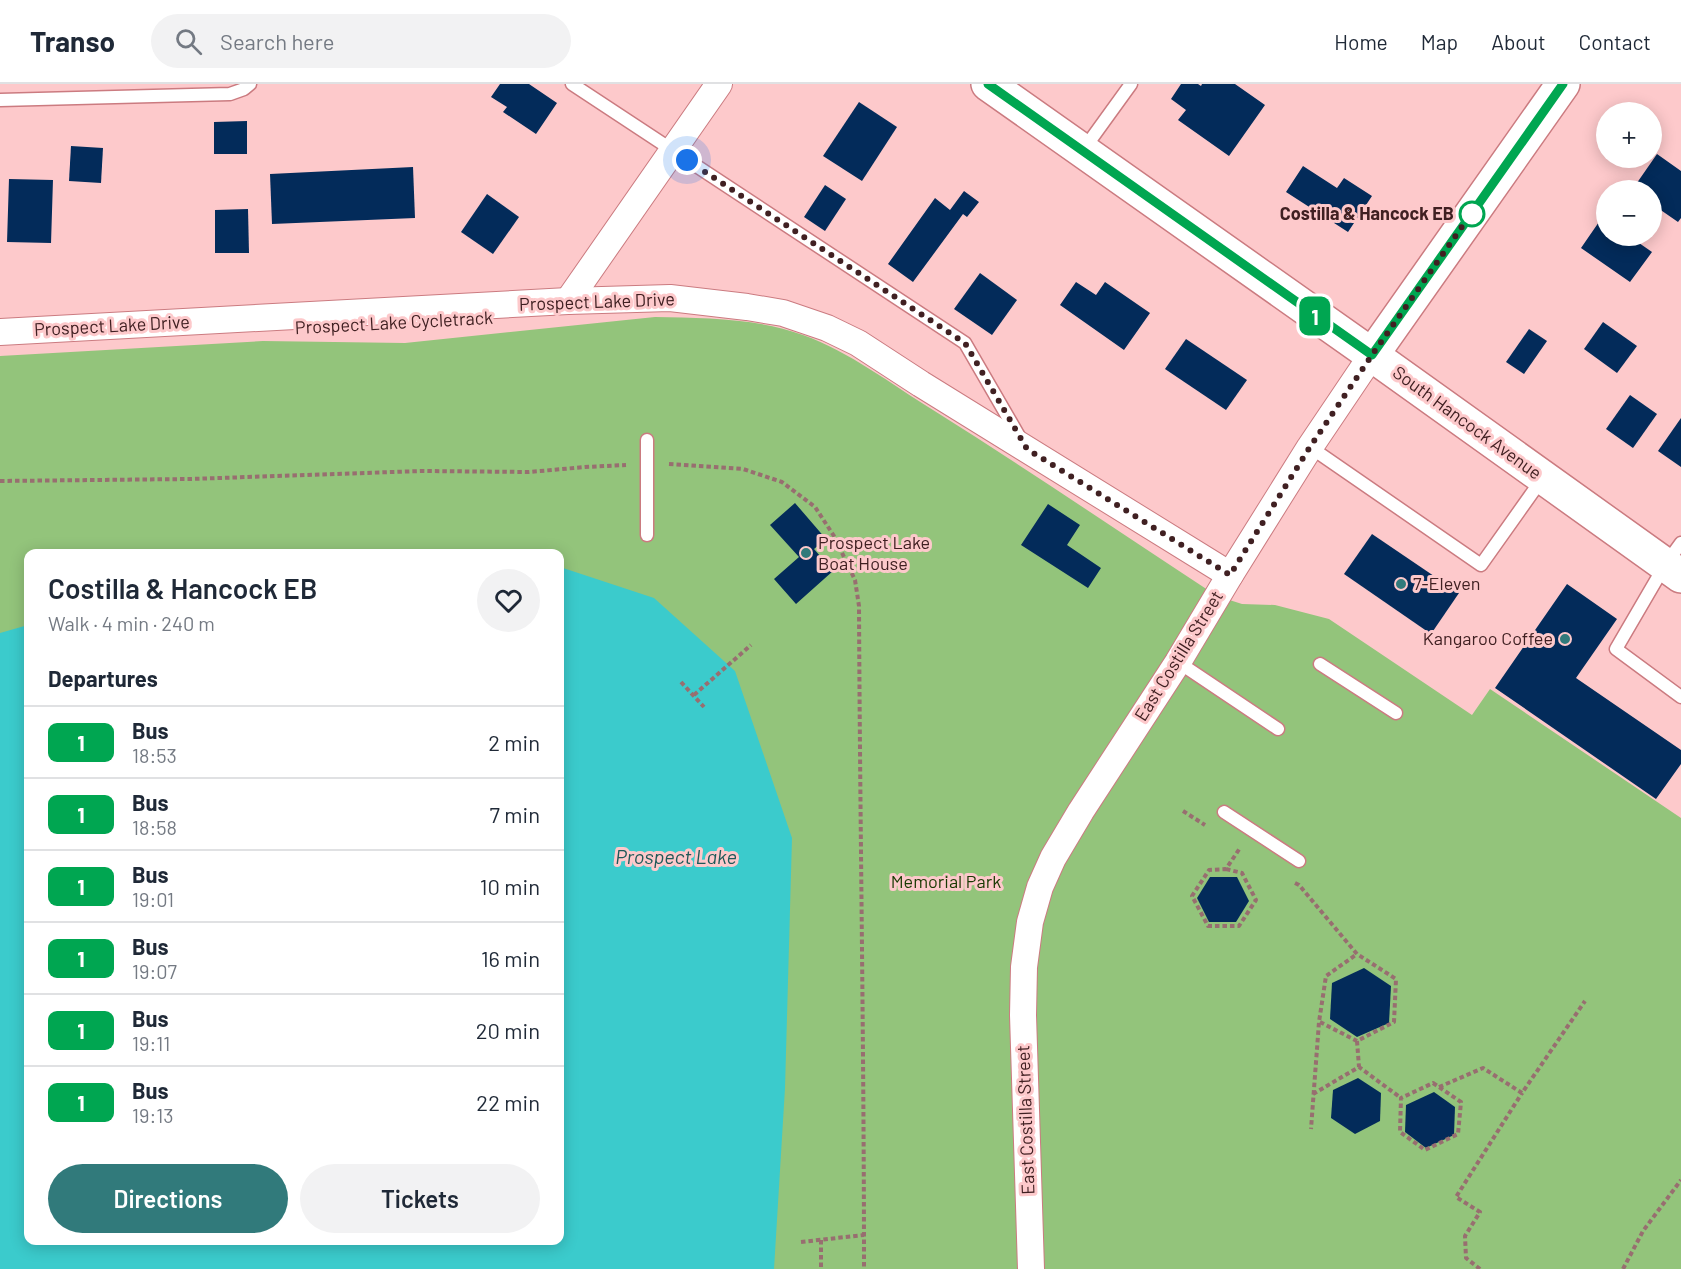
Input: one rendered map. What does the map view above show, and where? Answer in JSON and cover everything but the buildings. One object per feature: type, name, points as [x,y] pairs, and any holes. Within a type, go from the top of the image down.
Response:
[{"type":"main road","name":"South Hancock Avenue","points":[[988,84],[1543,478],[1676,562]]},
{"type":"main road","name":"East Costilla Street","points":[[1372,355],[1563,84]]},
{"type":"street","points":[[568,301],[719,84]]},
{"type":"street","name":"Prospect Lake Drive","points":[[0,332],[568,301],[669,298],[747,306],[783,313],[827,328],[858,343],[1230,575]]},
{"type":"street","name":"East Costilla Street","points":[[1031,1269],[1023,1015],[1024,967],[1030,922],[1040,887],[1053,858],[1081,811],[1178,662],[1310,447],[1372,355]]},
{"type":"lane","points":[[0,100],[230,94],[250,84]]},
{"type":"lane","points":[[572,84],[965,343],[1027,449]]},
{"type":"lane","points":[[1083,151],[1131,84]]},
{"type":"lane","points":[[647,535],[648,440]]},
{"type":"lane","points":[[1310,447],[1481,565],[1543,478]]},
{"type":"lane","points":[[1676,562],[1616,649],[1681,697]]},
{"type":"lane","points":[[1178,662],[1278,729]]},
{"type":"lane","points":[[1320,664],[1396,712]]},
{"type":"lane","points":[[1224,812],[1299,861]]},
{"type":"path","points":[[0,481],[190,479],[422,471],[529,472],[585,467],[672,464],[743,469],[782,482],[815,507],[834,536],[855,580],[859,606],[864,1269]]},
{"type":"path","points":[[694,695],[751,645]]},
{"type":"path","points":[[681,682],[704,707]]},
{"type":"path","points":[[1183,811],[1212,829]]},
{"type":"path","points":[[1226,869],[1251,831]]},
{"type":"path","points":[[1240,848],[1250,854]]},
{"type":"path","points":[[1226,869],[1242,873],[1257,900],[1239,926],[1208,926],[1192,896],[1209,870],[1226,869]]},
{"type":"path","points":[[1289,879],[1299,885],[1357,954],[1396,979],[1394,1022],[1357,1041]]},
{"type":"path","points":[[1311,1130],[1319,1022],[1326,976],[1357,954]]},
{"type":"path","points":[[1480,1269],[1466,1258],[1464,1236],[1480,1212],[1456,1197],[1522,1093],[1585,1001]]},
{"type":"path","points":[[1319,1022],[1357,1041]]},
{"type":"path","points":[[1357,1041],[1359,1067],[1401,1098]]},
{"type":"path","points":[[1313,1094],[1359,1067]]},
{"type":"path","points":[[1439,1087],[1483,1068],[1522,1093]]},
{"type":"path","points":[[1433,1083],[1461,1102],[1458,1134],[1425,1150],[1400,1132],[1401,1098],[1433,1083]]},
{"type":"path","points":[[1623,1269],[1643,1231],[1681,1180]]},
{"type":"path","points":[[801,1242],[864,1235]]},
{"type":"path","points":[[821,1240],[822,1269]]},
{"type":"green space","name":"Memorial Park","points":[[655,317],[749,322],[785,329],[837,350],[870,369],[1217,596],[1242,604],[1275,605],[1329,619],[1472,715],[1490,689],[1681,818],[1681,1269],[0,1269],[0,356],[263,341],[405,343]]},
{"type":"water","name":"Prospect Lake","points":[[564,568],[654,598],[735,671],[792,838],[785,1088],[774,1269],[0,1269],[0,633],[24,626],[24,1245],[564,1245]]},
{"type":"bus line","name":"1","points":[[988,84],[1372,355],[1563,84]]},
{"type":"place","name":"Costilla & Hancock EB","points":[[1472,214]]},
{"type":"place","name":"Prospect Lake Boat House","points":[[806,553]]},
{"type":"place","name":"7-Eleven","points":[[1401,584]]},
{"type":"place","name":"Kangaroo Coffee","points":[[1565,639]]},
{"type":"route","points":[[687,160],[965,343],[1027,449],[1230,575],[1310,447],[1473,211],[1472,214]]}]
